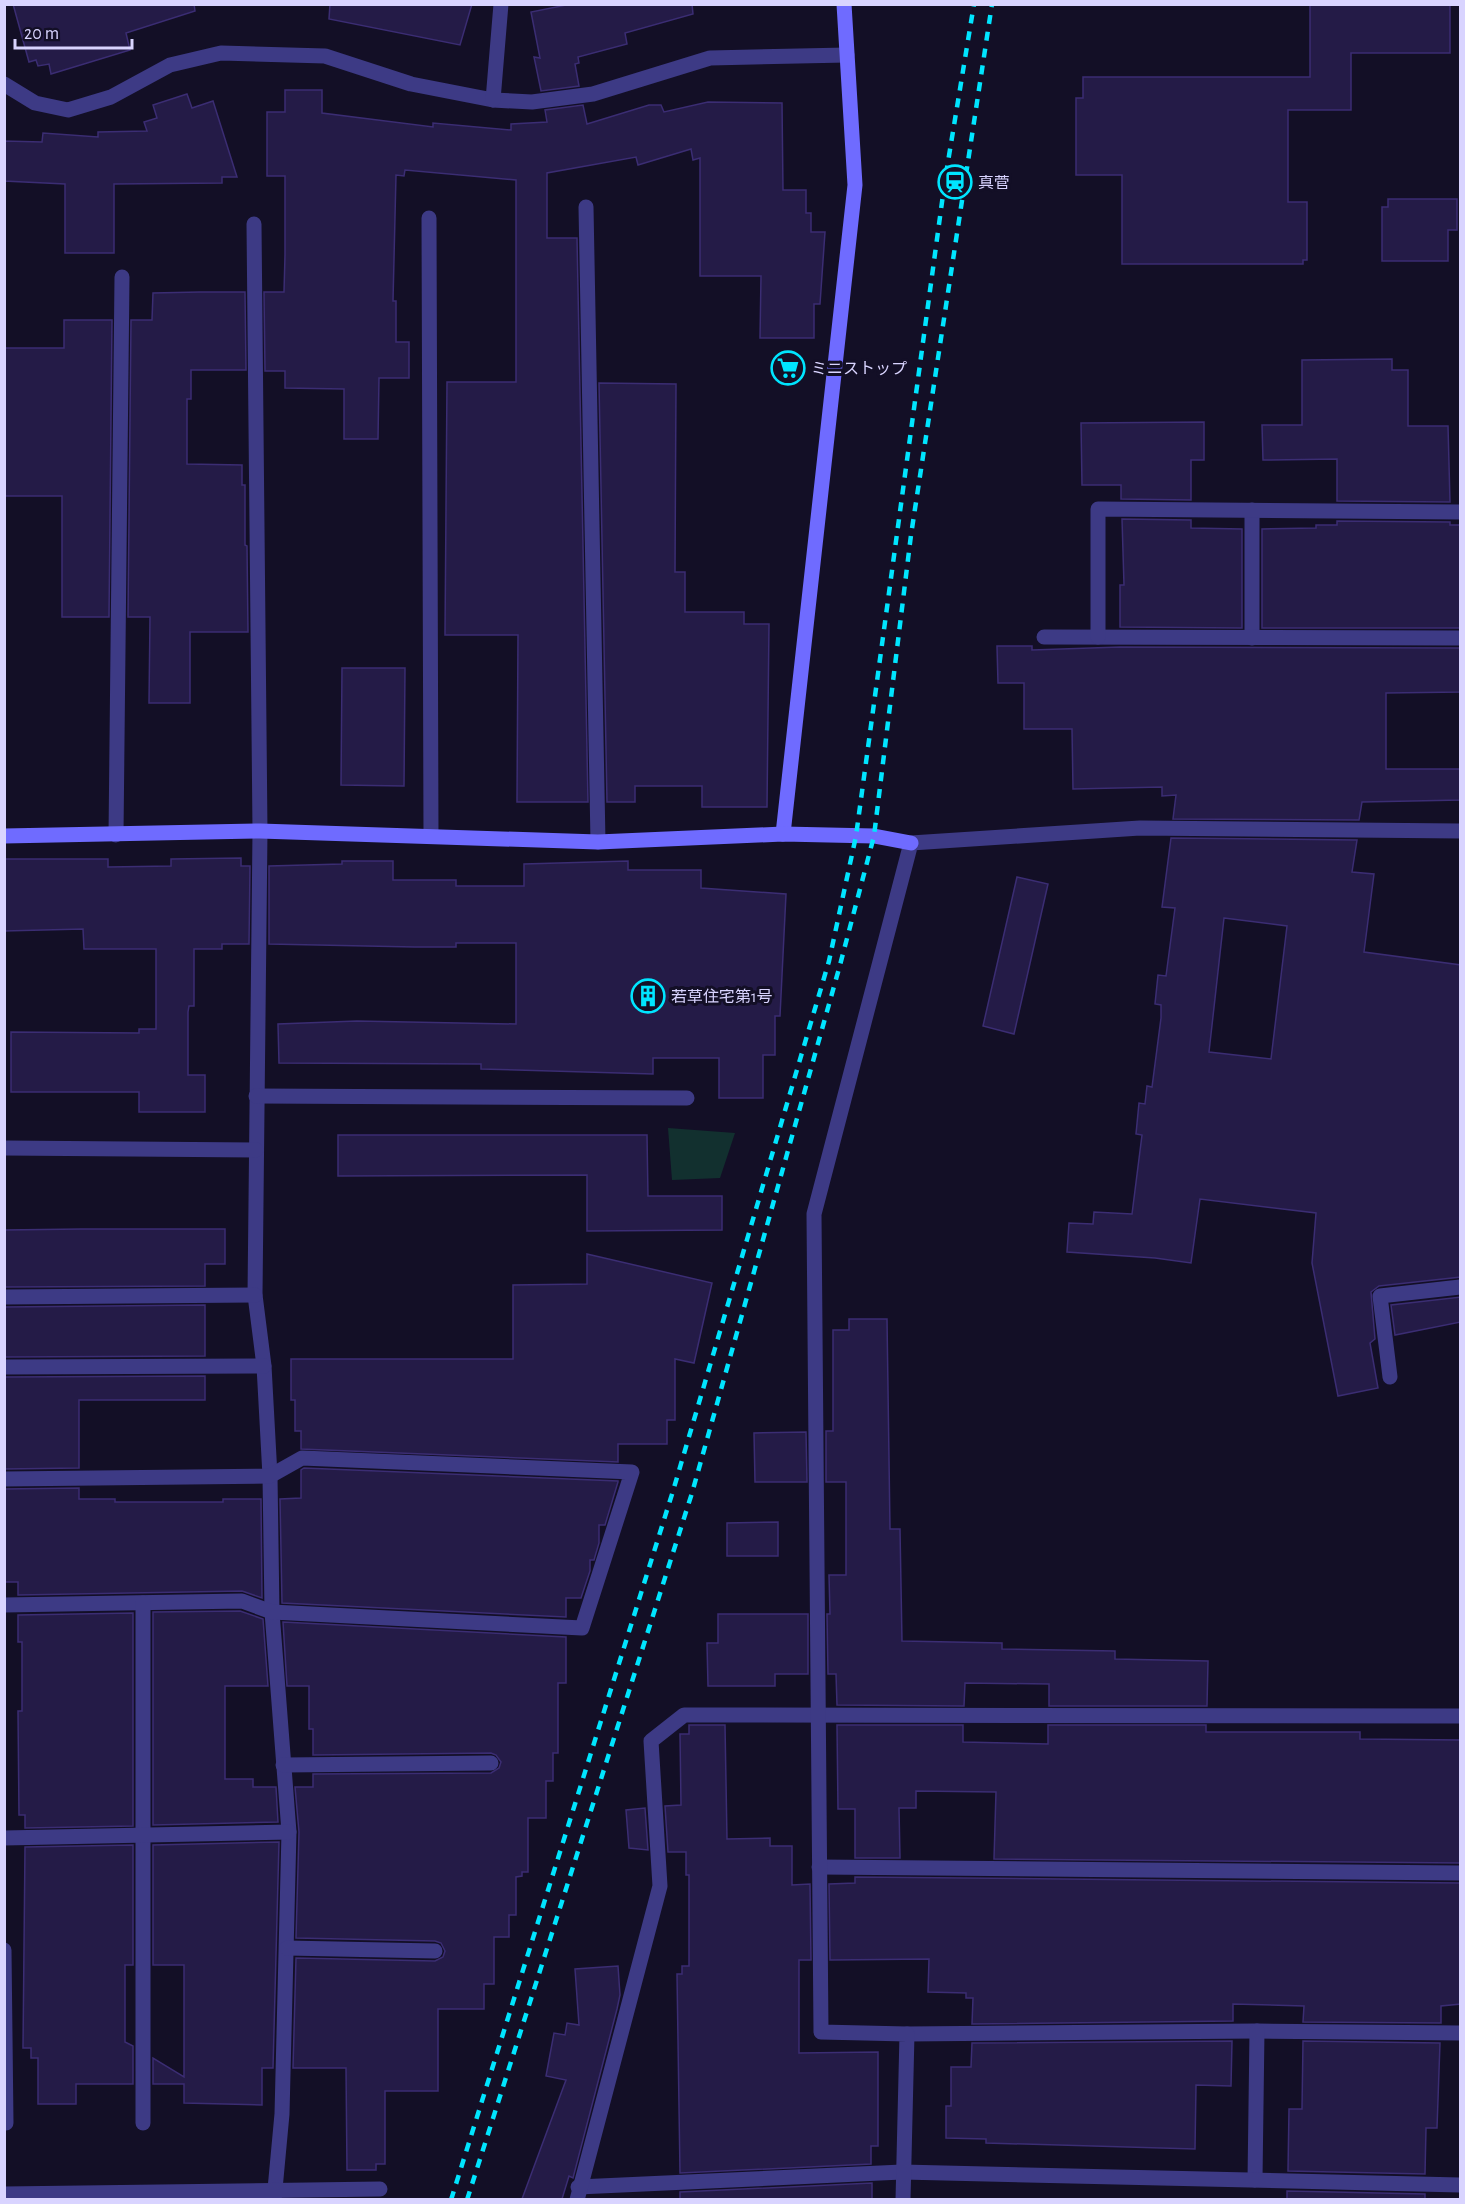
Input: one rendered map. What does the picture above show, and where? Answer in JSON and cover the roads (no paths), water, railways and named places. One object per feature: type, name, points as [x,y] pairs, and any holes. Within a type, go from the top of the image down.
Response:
[{"type":"street","points":[[493,100],[501,4]]},
{"type":"street","points":[[783,834],[855,185],[844,4]]},
{"type":"street","points":[[4,84],[35,103],[68,110],[111,98],[170,65],[221,53],[326,56],[411,84],[493,100],[532,102],[593,94],[710,58],[848,55]]},
{"type":"street","points":[[586,207],[598,842]]},
{"type":"street","points":[[429,218],[431,836]]},
{"type":"street","points":[[254,224],[260,831],[255,1295],[264,1366],[270,1476],[272,1612],[289,1832],[282,2114],[274,2196]]},
{"type":"street","points":[[116,835],[122,277]]},
{"type":"street","points":[[1098,637],[1098,509],[1461,512]]},
{"type":"street","points":[[1252,510],[1252,638]]},
{"type":"street","points":[[1044,637],[1461,638]]},
{"type":"street","points":[[4,836],[260,831],[598,842],[783,834],[874,836],[911,843],[1140,828],[1461,831]]},
{"type":"street","points":[[911,843],[814,1214],[821,2032],[907,2034],[1257,2031],[1461,2033]]},
{"type":"street","points":[[256,1096],[687,1098]]},
{"type":"street","points":[[4,1149],[256,1150]]},
{"type":"street","points":[[1390,1377],[1380,1296],[1461,1287]]},
{"type":"street","points":[[4,1297],[255,1295]]},
{"type":"street","points":[[4,1367],[264,1366]]},
{"type":"street","points":[[4,1479],[270,1476],[302,1458],[632,1472],[582,1628],[272,1612],[242,1601],[4,1605]]},
{"type":"street","points":[[143,1603],[143,2123]]},
{"type":"street","points":[[1461,1716],[684,1715],[651,1741],[660,1886],[578,2193],[902,2172],[1461,2185]]},
{"type":"street","points":[[283,1765],[491,1763]]},
{"type":"street","points":[[4,1838],[289,1832]]},
{"type":"street","points":[[819,1867],[1461,1874]]},
{"type":"street","points":[[287,1947],[435,1951]]},
{"type":"street","points":[[4,1950],[6,2123]]},
{"type":"street","points":[[1255,2180],[1257,2031]]},
{"type":"street","points":[[903,2199],[907,2034]]},
{"type":"street","points":[[4,2194],[274,2196],[380,2189]]},
{"type":"railway","points":[[451,2200],[673,1491],[829,961],[856,836],[945,180],[974,4]]},
{"type":"railway","points":[[467,2200],[692,1493],[874,836],[911,535],[992,4]]},
{"type":"place","name":"真菅","points":[[955,182]]},
{"type":"place","name":"ミニストップ","points":[[788,368]]},
{"type":"place","name":"若草住宅第1号","points":[[648,996]]}]
